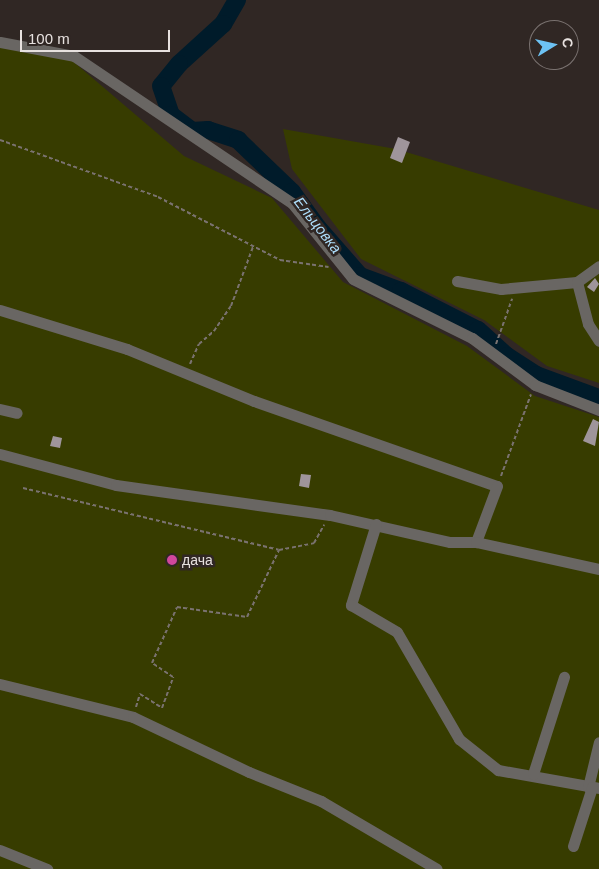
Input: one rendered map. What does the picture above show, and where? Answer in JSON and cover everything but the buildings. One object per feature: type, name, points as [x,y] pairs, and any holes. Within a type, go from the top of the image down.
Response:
[{"type":"street","points":[[0,42],[74,56],[292,203],[353,279],[472,338],[535,385],[599,410]]},
{"type":"street","points":[[457,281],[501,289],[577,282],[599,266]]},
{"type":"street","points":[[577,282],[588,324],[599,341]]},
{"type":"street","points":[[0,310],[126,349],[262,404],[497,486],[476,542]]},
{"type":"street","points":[[0,409],[17,413]]},
{"type":"street","points":[[0,454],[116,485],[330,515],[450,542],[476,542],[599,569]]},
{"type":"street","points":[[376,524],[350,605],[397,632],[459,738],[498,770],[533,774],[593,787]]},
{"type":"street","points":[[533,774],[564,677]]},
{"type":"street","points":[[0,684],[132,718],[249,772],[320,801],[437,869]]},
{"type":"street","points":[[573,846],[593,787],[599,742]]},
{"type":"street","points":[[0,850],[47,869]]},
{"type":"path","points":[[0,140],[158,197],[280,260],[344,268]]},
{"type":"path","points":[[186,373],[199,344],[214,331],[231,306],[253,246]]},
{"type":"path","points":[[492,353],[517,288]]},
{"type":"path","points":[[497,486],[535,385]]},
{"type":"path","points":[[23,488],[279,550],[314,543],[330,515]]},
{"type":"path","points":[[132,718],[140,694],[162,708],[173,676],[152,663],[177,607],[247,617],[279,550]]},
{"type":"green space","points":[[0,47],[69,58],[184,156],[272,198],[343,282],[467,346],[535,396],[599,417],[599,869],[0,869]]},
{"type":"green space","points":[[283,129],[396,149],[599,210],[599,383],[547,366],[484,320],[361,259],[292,169]]},
{"type":"waterway","name":"Ельцовка","points":[[237,0],[223,24],[179,64],[161,86],[171,115],[192,131],[208,130],[238,140],[292,192],[318,228],[360,276],[401,291],[478,330],[507,356],[536,375],[599,398]]},
{"type":"place","name":"дача","points":[[172,560]]}]
